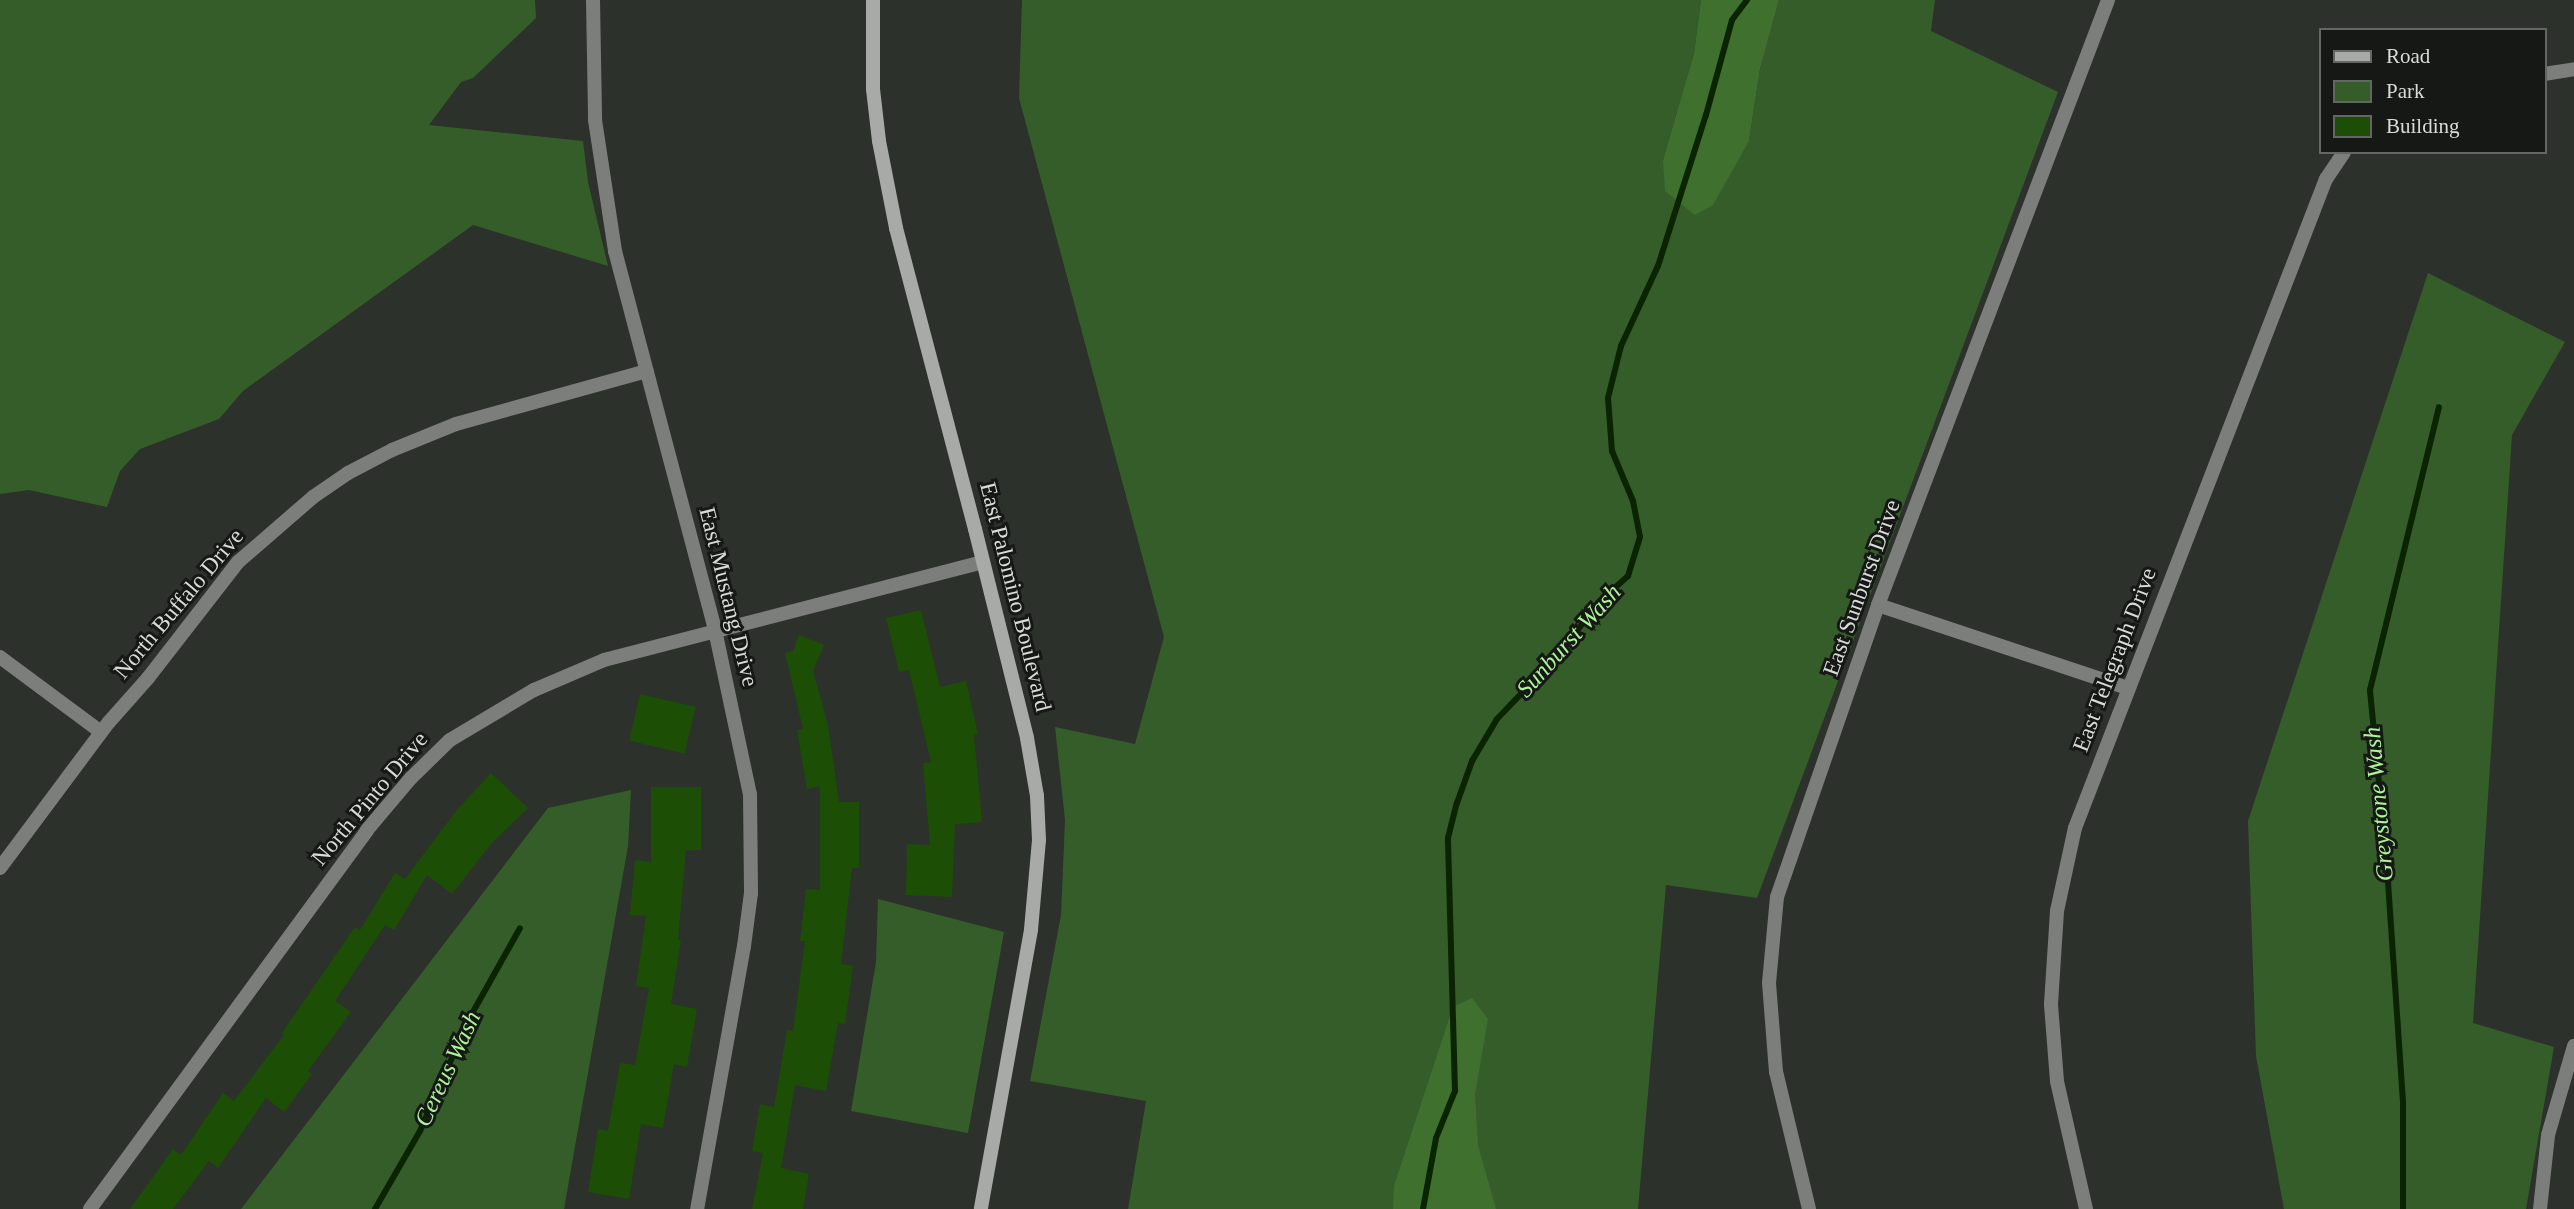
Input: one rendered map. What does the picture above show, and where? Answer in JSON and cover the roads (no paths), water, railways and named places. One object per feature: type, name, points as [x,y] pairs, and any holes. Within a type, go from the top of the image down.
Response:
[{"type":"street","name":"East Mustang Drive","points":[[593,0],[595,120],[615,251],[715,630],[750,794],[751,893],[697,1209]]},
{"type":"street","name":"East Palomino Boulevard","points":[[873,0],[873,89],[879,141],[893,216],[1027,738],[1037,796],[1040,840],[1031,930],[981,1209]]},
{"type":"street","name":"East Sunburst Drive","points":[[1809,1209],[1776,1072],[1769,984],[1777,897],[1878,605],[2108,0]]},
{"type":"street","points":[[2546,74],[2574,69]]},
{"type":"street","name":"East Telegraph Drive","points":[[2086,1209],[2057,1081],[2050,1004],[2056,925],[2076,828],[2326,178],[2343,154]]},
{"type":"street","name":"North Buffalo Drive","points":[[0,868],[102,732],[148,678],[238,562],[276,526],[348,473],[392,450],[456,424],[647,371]]},
{"type":"street","name":"North Pinto Drive","points":[[90,1209],[367,830],[411,778],[450,740],[534,690],[604,660],[983,562]]},
{"type":"street","points":[[1878,605],[2128,688]]},
{"type":"street","points":[[0,657],[102,732]]},
{"type":"street","points":[[2540,1209],[2548,1135],[2574,1046]]},
{"type":"waterway","name":"Sunburst Wash","points":[[1423,1209],[1436,1138],[1455,1091],[1448,838],[1457,803],[1472,761],[1497,719],[1560,653],[1599,602],[1628,576],[1640,537],[1633,501],[1612,451],[1608,398],[1621,346],[1658,266],[1706,115],[1732,20],[1747,0]]},
{"type":"waterway","name":"Greystone Wash","points":[[2403,1209],[2403,1102],[2386,854],[2370,690],[2439,407]]},
{"type":"waterway","name":"Cereus Wash","points":[[375,1209],[420,1131],[469,1019],[520,928]]}]
